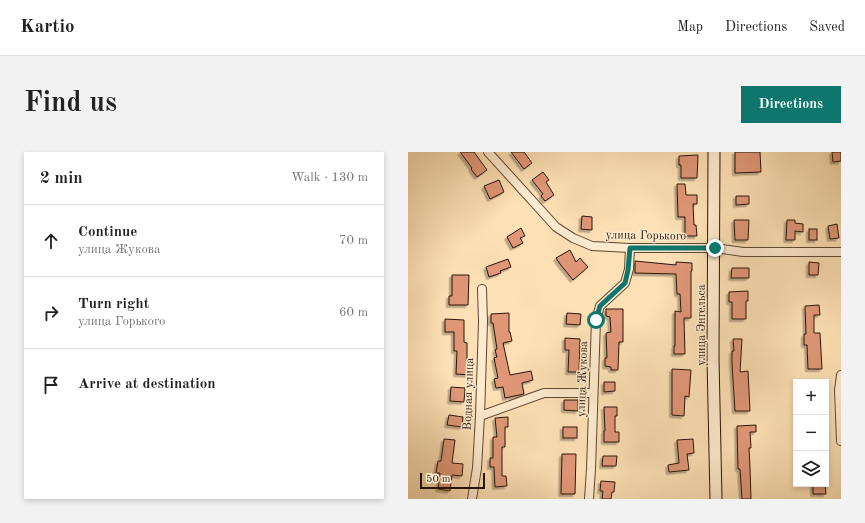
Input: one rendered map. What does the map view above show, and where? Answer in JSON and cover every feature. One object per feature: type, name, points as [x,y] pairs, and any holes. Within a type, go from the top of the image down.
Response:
[{"type":"street","name":"улица Горького","points":[[488,152],[556,227],[573,238],[592,246],[630,248],[715,248],[743,252],[841,252]]},
{"type":"street","name":"улица Энгельса","points":[[714,152],[715,248],[713,358],[716,499]]},
{"type":"street","name":"улица Жукова","points":[[589,499],[596,320],[600,306],[625,283],[630,248]]},
{"type":"street","name":"Водная улица","points":[[472,499],[477,468],[480,416],[483,322],[482,289]]},
{"type":"street","points":[[841,375],[839,390],[841,441]]},
{"type":"street","points":[[480,416],[544,393],[593,393]]},
{"type":"building","points":[[460,152],[474,152],[487,170],[477,177]]},
{"type":"building","points":[[511,152],[524,152],[532,163],[524,169]]},
{"type":"building","points":[[735,152],[760,152],[761,172],[735,173]]},
{"type":"building","points":[[832,152],[841,152],[841,161],[833,162]]},
{"type":"building","points":[[698,155],[697,178],[681,178],[679,156]]},
{"type":"building","points":[[543,172],[549,180],[546,182],[554,195],[545,201],[541,196],[543,194],[532,180]]},
{"type":"building","points":[[499,180],[504,192],[490,199],[484,186]]},
{"type":"building","points":[[677,184],[685,184],[686,195],[697,195],[697,204],[693,204],[694,225],[696,225],[697,236],[685,236],[685,217],[678,217]]},
{"type":"building","points":[[736,196],[749,196],[749,204],[736,205]]},
{"type":"building","points":[[582,216],[592,217],[592,230],[581,229]]},
{"type":"building","points":[[734,220],[749,220],[748,240],[735,240]]},
{"type":"building","points":[[787,220],[795,220],[795,223],[803,224],[803,232],[795,231],[795,240],[786,240]]},
{"type":"building","points":[[837,224],[839,238],[830,239],[828,226]]},
{"type":"building","points":[[521,228],[525,236],[520,238],[523,243],[513,248],[507,237]]},
{"type":"building","points":[[809,229],[817,229],[817,240],[809,240]]},
{"type":"building","points":[[570,250],[576,262],[580,258],[588,267],[573,280],[556,258]]},
{"type":"building","points":[[508,259],[511,267],[500,271],[501,273],[489,277],[486,267]]},
{"type":"building","points":[[635,261],[676,265],[676,262],[692,263],[691,318],[684,318],[685,354],[674,354],[675,311],[681,312],[680,294],[677,294],[676,274],[635,273]]},
{"type":"building","points":[[809,262],[819,263],[818,275],[809,275]]},
{"type":"building","points":[[732,268],[749,268],[749,278],[731,278]]},
{"type":"building","points":[[452,275],[469,275],[468,305],[449,305],[449,296],[452,296]]},
{"type":"building","points":[[748,291],[748,301],[746,301],[746,319],[732,319],[732,302],[729,302],[729,292]]},
{"type":"building","points":[[819,305],[820,315],[814,315],[814,333],[820,333],[822,369],[808,369],[807,345],[804,345],[804,334],[806,334],[805,306]]},
{"type":"building","points":[[606,309],[623,309],[623,342],[619,342],[618,370],[611,370],[611,367],[605,366],[605,358],[607,358],[606,333],[611,332],[610,317],[606,316]]},
{"type":"building","points":[[509,313],[509,332],[512,341],[503,343],[510,375],[531,371],[533,380],[522,383],[524,394],[505,398],[503,387],[496,388],[494,379],[498,378],[494,358],[497,357],[495,350],[497,349],[493,323],[491,323],[491,314]]},
{"type":"building","points":[[567,313],[581,314],[580,325],[566,324]]},
{"type":"building","points":[[445,319],[464,320],[464,342],[467,343],[467,363],[472,364],[471,375],[456,374],[457,351],[454,351],[454,332],[445,332]]},
{"type":"building","points":[[565,338],[580,339],[579,372],[568,372],[569,350],[565,350]]},
{"type":"building","points":[[733,339],[742,339],[740,372],[748,371],[750,411],[735,411],[732,364],[732,351],[734,351]]},
{"type":"building","points":[[672,369],[691,370],[689,397],[685,396],[684,416],[672,415]]},
{"type":"building","points":[[604,382],[615,382],[615,391],[604,392]]},
{"type":"building","points":[[451,387],[465,388],[464,402],[450,401]]},
{"type":"building","points":[[564,400],[578,400],[578,411],[564,410]]},
{"type":"building","points":[[604,407],[617,407],[617,416],[615,416],[615,432],[619,432],[619,442],[604,442]]},
{"type":"building","points":[[449,415],[463,417],[462,427],[447,425]]},
{"type":"building","points":[[508,417],[508,427],[505,427],[505,447],[502,447],[502,476],[506,476],[507,486],[495,487],[494,467],[490,467],[490,458],[493,458],[493,437],[497,437],[495,418]]},
{"type":"building","points":[[756,425],[756,432],[750,432],[751,448],[749,448],[751,499],[742,499],[740,469],[738,469],[737,426]]},
{"type":"building","points":[[563,427],[577,427],[577,438],[563,438]]},
{"type":"building","points":[[444,439],[455,440],[452,463],[463,464],[462,476],[452,475],[450,491],[438,489],[440,473],[436,473],[438,461],[441,461]]},
{"type":"building","points":[[693,439],[694,453],[687,454],[689,470],[669,472],[668,465],[679,463],[677,440]]},
{"type":"building","points":[[562,454],[576,454],[575,494],[561,494]]},
{"type":"building","points":[[603,456],[617,456],[616,466],[602,466]]},
{"type":"building","points":[[601,481],[615,482],[614,492],[612,492],[611,499],[602,499],[603,491],[600,491]]},
{"type":"building","points":[[813,487],[825,487],[826,494],[813,494]]},
{"type":"route","points":[[596,320],[600,306],[625,283],[630,248],[715,248]]}]
